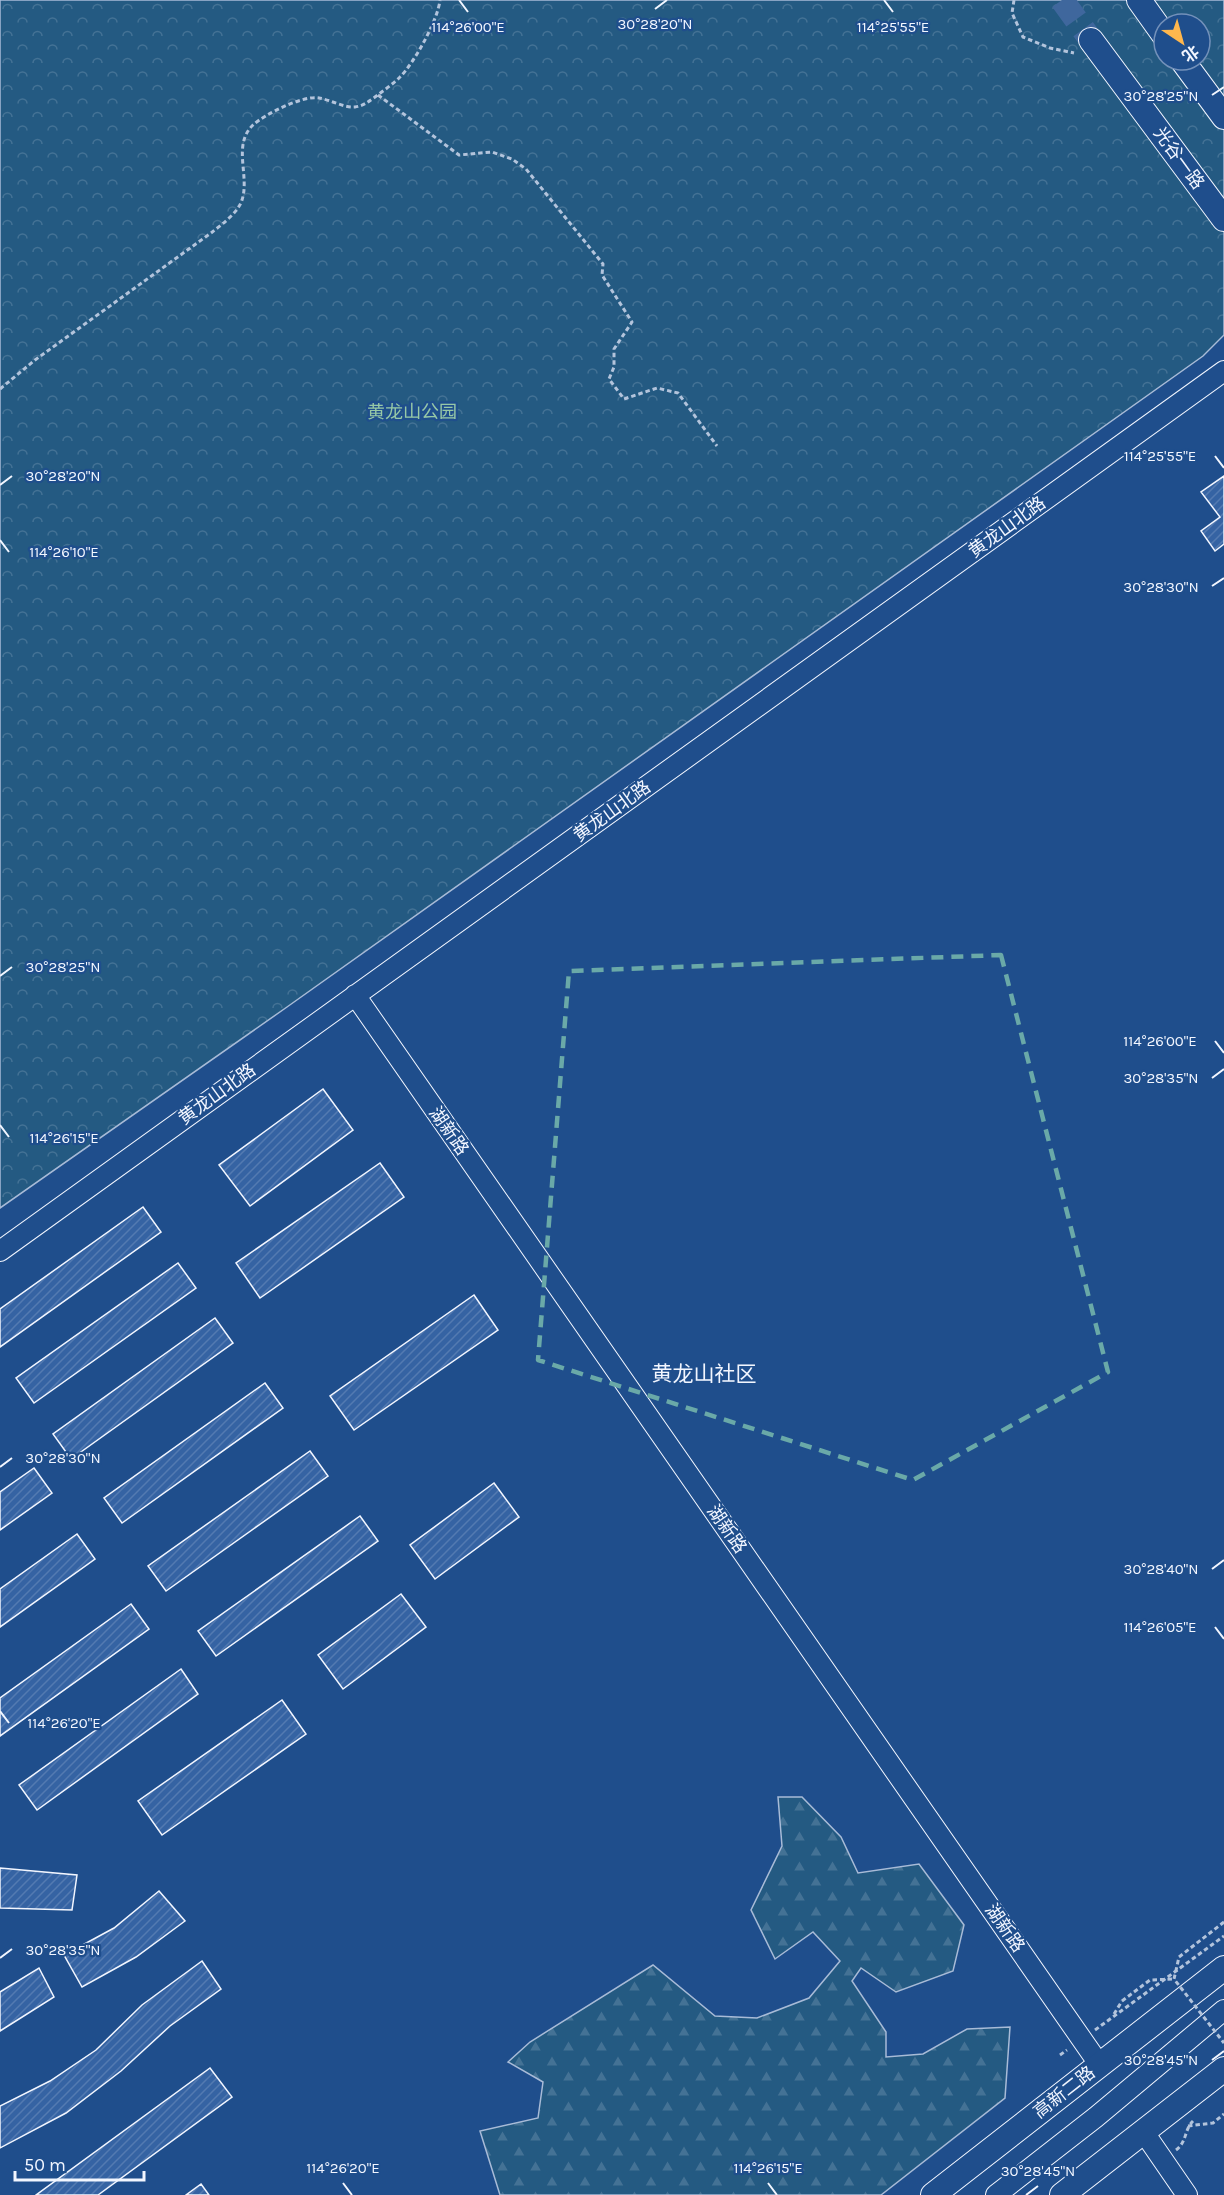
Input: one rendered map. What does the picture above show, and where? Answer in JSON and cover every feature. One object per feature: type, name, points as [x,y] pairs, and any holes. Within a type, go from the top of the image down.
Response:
[{"type":"main road","points":[[1139,0],[1152,18]]},
{"type":"main road","name":"光谷一路","points":[[1085,47],[1224,219]]},
{"type":"main road","points":[[1191,72],[1224,117]]},
{"type":"main road","name":"高新二路","points":[[933,2195],[1224,1968]]},
{"type":"main road","points":[[1062,2195],[1224,2069]]},
{"type":"street","name":"黄龙山北路","points":[[0,1251],[1224,371]]},
{"type":"street","name":"湖新路","points":[[355,995],[1099,2064]]},
{"type":"street","points":[[996,2195],[1096,2117],[1224,2010]]},
{"type":"street","points":[[1014,2195],[1224,2025]]},
{"type":"street","points":[[1143,2131],[1187,2195]]},
{"type":"path","points":[[0,389],[2,383],[228,219],[242,202],[245,184],[243,147],[246,135],[253,125],[288,104],[304,98],[317,97],[353,107],[363,105],[401,76],[426,38],[440,0]]},
{"type":"path","points":[[1014,0],[1012,13],[1023,37],[1050,48],[1085,47]]},
{"type":"path","points":[[378,95],[459,155],[492,152],[512,159],[526,169],[603,264],[602,275],[632,322],[614,349],[614,367],[609,379],[624,399],[657,388],[678,393],[717,446]]},
{"type":"path","points":[[1174,1978],[1179,1957],[1224,1922]]},
{"type":"path","points":[[1174,1978],[1150,1980],[1122,2001],[1113,2016],[1224,1936]]},
{"type":"path","points":[[1174,1978],[1224,2043]]},
{"type":"path","points":[[1188,2126],[1213,2123],[1224,2115]]},
{"type":"path","points":[[1183,2145],[1188,2126],[1194,2120]]},
{"type":"highlighted area","points":[[1001,955],[1108,1372],[913,1480],[538,1360],[569,971]]},
{"type":"green space","name":"黄龙山公园","points":[[0,0],[1224,0],[1224,335],[1203,356],[287,1007],[0,1208]]},
{"type":"green space","points":[[778,1797],[802,1797],[841,1837],[858,1873],[919,1864],[964,1925],[953,1971],[896,1992],[861,1968],[852,1981],[886,2032],[886,2057],[923,2054],[967,2029],[1010,2027],[1005,2098],[881,2195],[500,2195],[480,2131],[538,2118],[543,2082],[508,2062],[530,2042],[653,1965],[715,2016],[757,2018],[809,1998],[840,1961],[813,1932],[775,1959],[751,1910],[782,1846]]},
{"type":"building","points":[[1224,476],[1224,544],[1215,551],[1201,531],[1220,517],[1201,492]]},
{"type":"building","points":[[323,1089],[353,1130],[250,1206],[219,1165]]},
{"type":"building","points":[[380,1163],[404,1197],[260,1298],[236,1263]]},
{"type":"building","points":[[143,1207],[161,1232],[0,1347],[0,1309]]},
{"type":"building","points":[[178,1263],[196,1288],[34,1403],[16,1378]]},
{"type":"building","points":[[474,1295],[498,1330],[354,1430],[330,1396]]},
{"type":"building","points":[[215,1318],[233,1343],[71,1459],[53,1434]]},
{"type":"building","points":[[265,1383],[283,1408],[122,1523],[104,1498]]},
{"type":"building","points":[[310,1451],[328,1476],[166,1591],[148,1566]]},
{"type":"building","points":[[34,1468],[52,1493],[0,1530],[0,1492]]},
{"type":"building","points":[[494,1483],[519,1517],[435,1579],[410,1545]]},
{"type":"building","points":[[360,1516],[378,1541],[216,1656],[198,1631]]},
{"type":"building","points":[[77,1534],[95,1559],[0,1627],[0,1589]]},
{"type":"building","points":[[401,1594],[426,1627],[343,1689],[318,1655]]},
{"type":"building","points":[[131,1604],[149,1629],[0,1736],[0,1698]]},
{"type":"building","points":[[181,1669],[198,1694],[37,1810],[19,1785]]},
{"type":"building","points":[[282,1700],[306,1734],[162,1835],[138,1801]]},
{"type":"building","points":[[0,1868],[77,1875],[72,1910],[0,1908]]},
{"type":"building","points":[[159,1891],[185,1921],[136,1957],[82,1987],[64,1955],[114,1928]]},
{"type":"building","points":[[202,1961],[221,1989],[170,2026],[121,2071],[66,2113],[0,2148],[0,2106],[50,2081],[96,2050],[142,2005]]},
{"type":"building","points":[[39,1968],[54,1997],[0,2031],[0,1992]]},
{"type":"building","points":[[210,2068],[232,2097],[98,2195],[36,2195]]},
{"type":"building","points":[[201,2184],[209,2195],[186,2195]]},
{"type":"tunnel","points":[[1062,0],[1091,40]]},
{"type":"district","name":"黄龙山社区","points":[[704,1374]]}]
